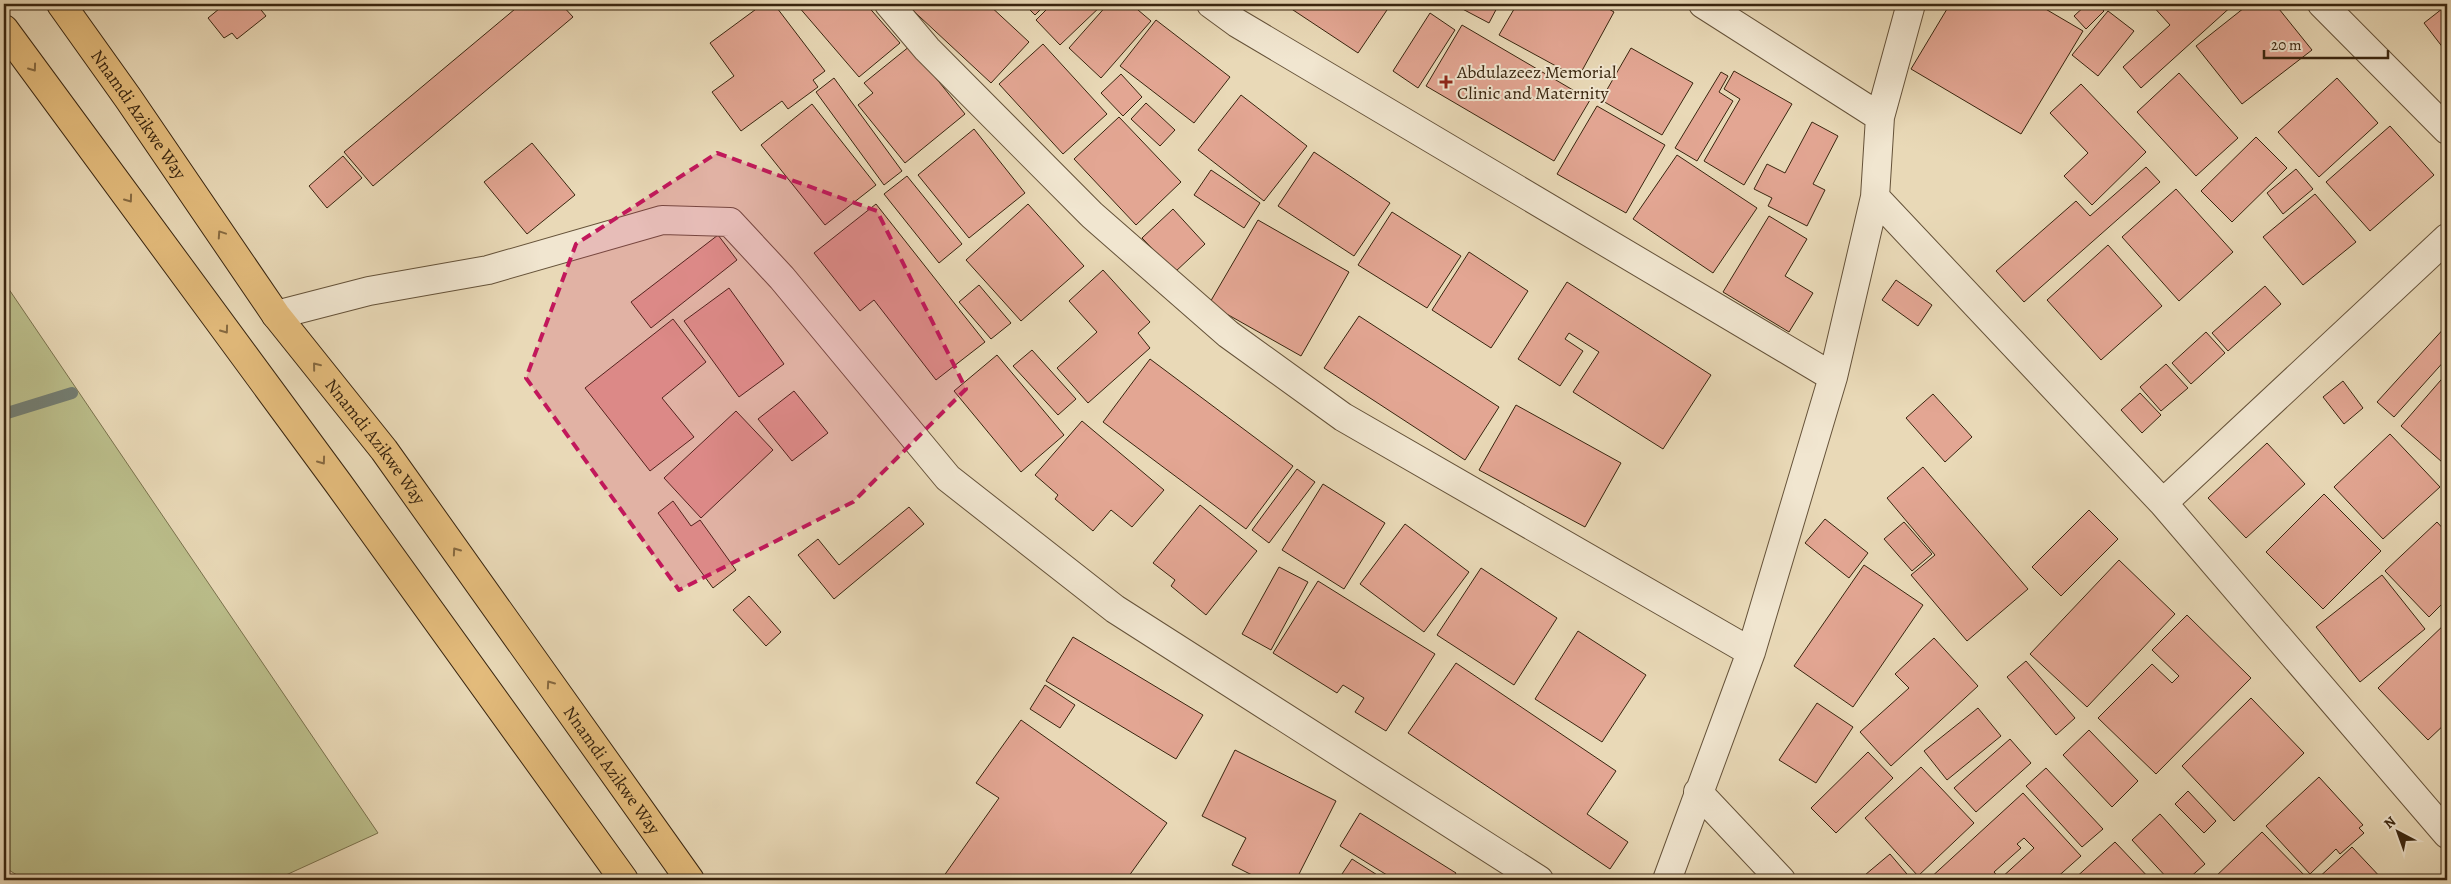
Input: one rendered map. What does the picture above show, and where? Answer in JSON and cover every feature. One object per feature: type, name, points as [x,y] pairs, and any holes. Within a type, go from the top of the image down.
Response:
[{"type":"highway","name":"Nnamdi Azikwe Way","points":[[61,4],[128,98],[276,315],[384,450],[690,880]]},
{"type":"highway","points":[[4,29],[338,483],[624,880]]},
{"type":"street","points":[[889,4],[927,49],[1092,215],[1228,334],[1343,417],[1750,652]]},
{"type":"street","points":[[1212,4],[1237,23],[1833,377]]},
{"type":"street","points":[[1703,4],[1880,117]]},
{"type":"street","points":[[1666,880],[1750,652],[1833,377],[1875,197],[1880,117],[1911,4]]},
{"type":"street","points":[[2322,4],[2447,130]]},
{"type":"street","points":[[1875,197],[2164,503],[2447,834]]},
{"type":"street","points":[[276,315],[369,291],[488,270],[662,220],[730,222],[782,278],[948,478],[1116,609],[1539,880]]},
{"type":"street","points":[[2164,503],[2447,238]]},
{"type":"street","points":[[1698,792],[1780,880]]},
{"type":"highlighted area","points":[[717,153],[877,211],[966,389],[853,502],[679,590],[526,378],[576,244]]},
{"type":"green space","points":[[4,282],[378,833],[275,880],[25,880],[4,867]]},
{"type":"building","points":[[225,4],[259,4],[257,5],[266,16],[237,39],[232,33],[224,38],[208,18]]},
{"type":"building","points":[[521,4],[561,4],[573,17],[373,186],[344,152]]},
{"type":"building","points":[[763,4],[774,4],[825,71],[813,80],[818,87],[788,109],[782,101],[741,131],[712,92],[734,76],[710,43]]},
{"type":"building","points":[[800,4],[866,4],[900,43],[859,77],[798,6]]},
{"type":"building","points":[[906,4],[988,4],[1029,42],[991,83]]},
{"type":"building","points":[[1024,4],[1046,4],[1035,15]]},
{"type":"building","points":[[1052,4],[1103,4],[1060,45],[1036,20]]},
{"type":"building","points":[[1108,4],[1131,4],[1151,21],[1101,78],[1069,48]]},
{"type":"building","points":[[1284,4],[1391,4],[1358,53]]},
{"type":"building","points":[[1453,4],[1499,4],[1489,23]]},
{"type":"building","points":[[1517,4],[1600,4],[1614,12],[1578,78],[1499,35]]},
{"type":"building","points":[[1950,4],[2037,4],[2083,31],[2021,134],[1911,69]]},
{"type":"building","points":[[2087,4],[2097,4],[2104,11],[2086,29],[2074,16]]},
{"type":"building","points":[[2151,4],[2234,4],[2141,88],[2123,67],[2170,25]]},
{"type":"building","points":[[2249,4],[2275,4],[2312,50],[2242,104],[2196,46]]},
{"type":"building","points":[[2447,5],[2447,53],[2424,23]]},
{"type":"building","points":[[2108,11],[2134,31],[2098,76],[2072,55]]},
{"type":"building","points":[[1430,13],[1455,30],[1418,88],[1393,71]]},
{"type":"building","points":[[1156,20],[1230,77],[1194,123],[1120,66]]},
{"type":"building","points":[[1462,25],[1590,100],[1554,161],[1426,86]]},
{"type":"building","points":[[1043,44],[1107,114],[1063,154],[999,84]]},
{"type":"building","points":[[910,46],[965,114],[905,163],[858,105],[873,93],[864,83]]},
{"type":"building","points":[[1631,48],[1693,83],[1662,135],[1601,100]]},
{"type":"building","points":[[1734,71],[1792,104],[1744,185],[1704,161],[1740,99],[1724,89]]},
{"type":"building","points":[[1721,72],[1728,76],[1719,92],[1733,101],[1697,161],[1675,148]]},
{"type":"building","points":[[2179,73],[2238,138],[2196,176],[2137,112]]},
{"type":"building","points":[[1121,74],[1142,97],[1123,116],[1101,93]]},
{"type":"building","points":[[834,78],[902,171],[884,185],[816,92]]},
{"type":"building","points":[[2337,78],[2378,123],[2319,177],[2278,132]]},
{"type":"building","points":[[2081,84],[2146,152],[2092,205],[2064,176],[2088,153],[2050,113]]},
{"type":"building","points":[[1241,95],[1307,146],[1264,201],[1198,150]]},
{"type":"building","points":[[1146,103],[1175,130],[1160,146],[1131,119]]},
{"type":"building","points":[[812,104],[876,185],[825,225],[761,145]]},
{"type":"building","points":[[1597,106],[1665,145],[1626,213],[1557,174]]},
{"type":"building","points":[[1119,117],[1181,182],[1136,225],[1074,159]]},
{"type":"building","points":[[1812,122],[1838,136],[1813,184],[1825,190],[1807,226],[1768,206],[1772,198],[1754,189],[1767,164],[1785,173]]},
{"type":"building","points":[[2390,126],[2434,175],[2370,231],[2326,182]]},
{"type":"building","points":[[974,129],[1025,193],[969,238],[918,175]]},
{"type":"building","points":[[2256,137],[2287,168],[2232,222],[2201,191]]},
{"type":"building","points":[[532,143],[575,195],[527,234],[484,182]]},
{"type":"building","points":[[1314,152],[1390,203],[1354,256],[1278,206]]},
{"type":"building","points":[[1677,155],[1757,208],[1713,273],[1633,219]]},
{"type":"building","points":[[343,156],[362,178],[327,208],[309,186]]},
{"type":"building","points":[[2146,167],[2160,182],[2024,302],[1996,271],[2076,201],[2090,216]]},
{"type":"building","points":[[2296,169],[2313,189],[2283,214],[2267,193]]},
{"type":"building","points":[[1211,170],[1260,203],[1244,228],[1194,195]]},
{"type":"building","points":[[907,176],[962,244],[939,263],[884,194]]},
{"type":"building","points":[[2176,189],[2233,252],[2179,301],[2122,237]]},
{"type":"building","points":[[2315,194],[2356,242],[2303,285],[2263,237]]},
{"type":"building","points":[[876,204],[985,342],[936,380],[874,300],[860,311],[814,253]]},
{"type":"building","points":[[1028,204],[1084,266],[1021,321],[966,260]]},
{"type":"building","points":[[1173,209],[1205,244],[1175,272],[1142,238]]},
{"type":"building","points":[[1392,212],[1461,256],[1427,308],[1358,265]]},
{"type":"building","points":[[1769,216],[1807,239],[1785,276],[1813,293],[1789,332],[1723,292]]},
{"type":"building","points":[[1258,220],[1349,272],[1301,356],[1209,304]]},
{"type":"building","points":[[718,235],[737,260],[651,328],[631,302]]},
{"type":"building","points":[[2108,245],[2162,306],[2101,360],[2047,300]]},
{"type":"building","points":[[1469,252],[1528,291],[1491,348],[1432,310]]},
{"type":"building","points":[[1103,270],[1150,322],[1138,333],[1150,348],[1088,403],[1057,368],[1097,332],[1069,301]]},
{"type":"building","points":[[1896,280],[1932,305],[1918,326],[1882,300]]},
{"type":"building","points":[[1567,282],[1711,375],[1663,449],[1573,392],[1599,352],[1569,333],[1565,339],[1583,351],[1560,386],[1518,359]]},
{"type":"building","points":[[979,285],[1011,323],[991,339],[959,302]]},
{"type":"building","points":[[2265,286],[2281,304],[2228,351],[2212,333]]},
{"type":"building","points":[[729,288],[784,364],[739,397],[684,321]]},
{"type":"building","points":[[1359,316],[1499,407],[1465,460],[1324,368]]},
{"type":"building","points":[[673,319],[706,362],[662,398],[694,437],[650,471],[585,388]]},
{"type":"building","points":[[2447,325],[2447,358],[2394,417],[2377,402]]},
{"type":"building","points":[[2206,332],[2225,353],[2191,384],[2172,363]]},
{"type":"building","points":[[1032,350],[1076,399],[1058,415],[1013,366]]},
{"type":"building","points":[[997,355],[1064,435],[1021,472],[954,391]]},
{"type":"building","points":[[1150,359],[1293,466],[1246,529],[1103,422]]},
{"type":"building","points":[[2166,364],[2188,388],[2161,411],[2140,387]]},
{"type":"building","points":[[2447,373],[2447,456],[2442,462],[2401,426]]},
{"type":"building","points":[[2343,381],[2363,408],[2344,424],[2323,397]]},
{"type":"building","points":[[794,391],[828,433],[792,461],[758,419]]},
{"type":"building","points":[[2140,393],[2161,415],[2142,433],[2121,410]]},
{"type":"building","points":[[1933,394],[1972,437],[1945,462],[1906,418]]},
{"type":"building","points":[[1516,405],[1621,463],[1585,527],[1479,470]]},
{"type":"building","points":[[736,411],[773,450],[701,518],[664,478]]},
{"type":"building","points":[[1082,421],[1164,490],[1132,527],[1111,510],[1093,531],[1055,499],[1058,495],[1035,475]]},
{"type":"building","points":[[2390,434],[2440,487],[2383,539],[2334,487]]},
{"type":"building","points":[[2267,443],[2305,484],[2246,538],[2208,498]]},
{"type":"building","points":[[1923,467],[2028,589],[1967,641],[1911,575],[1935,555],[1887,498]]},
{"type":"building","points":[[1297,469],[1315,482],[1269,543],[1252,530]]},
{"type":"building","points":[[1323,484],[1385,523],[1344,589],[1282,550]]},
{"type":"building","points":[[2324,494],[2381,551],[2323,609],[2266,552]]},
{"type":"building","points":[[673,501],[691,526],[700,520],[736,570],[713,588],[658,513]]},
{"type":"building","points":[[1200,505],[1257,551],[1206,615],[1171,586],[1175,580],[1153,563]]},
{"type":"building","points":[[909,507],[924,524],[834,599],[798,555],[818,539],[839,565]]},
{"type":"building","points":[[2089,510],[2118,539],[2061,596],[2032,567]]},
{"type":"building","points":[[1825,519],[1868,553],[1849,578],[1805,543]]},
{"type":"building","points":[[1904,522],[1932,554],[1912,571],[1884,539]]},
{"type":"building","points":[[2437,522],[2447,533],[2447,599],[2429,617],[2385,571]]},
{"type":"building","points":[[1405,524],[1469,572],[1424,632],[1360,584]]},
{"type":"building","points":[[2119,560],[2175,614],[2087,707],[2030,654]]},
{"type":"building","points":[[1864,565],[1923,605],[1853,707],[1794,666]]},
{"type":"building","points":[[1279,567],[1308,582],[1271,650],[1242,634]]},
{"type":"building","points":[[1481,568],[1557,618],[1514,685],[1437,635]]},
{"type":"building","points":[[2382,575],[2425,629],[2360,682],[2316,627]]},
{"type":"building","points":[[1318,581],[1435,654],[1386,731],[1355,712],[1364,698],[1343,685],[1337,693],[1273,653]]},
{"type":"building","points":[[749,596],[781,632],[766,646],[733,610]]},
{"type":"building","points":[[2187,615],[2251,678],[2156,774],[2098,718],[2152,664],[2172,683],[2179,676],[2152,650]]},
{"type":"building","points":[[2447,622],[2447,722],[2428,740],[2378,688]]},
{"type":"building","points":[[1578,631],[1646,675],[1602,742],[1535,699]]},
{"type":"building","points":[[1073,637],[1203,715],[1176,759],[1046,681]]},
{"type":"building","points":[[1934,638],[1978,686],[1891,766],[1860,732],[1909,688],[1895,674]]},
{"type":"building","points":[[2026,661],[2075,718],[2056,735],[2007,677]]},
{"type":"building","points":[[1456,663],[1616,771],[1587,814],[1628,842],[1610,869],[1408,733]]},
{"type":"building","points":[[1045,685],[1075,705],[1060,728],[1030,709]]},
{"type":"building","points":[[2251,698],[2304,753],[2234,821],[2182,766]]},
{"type":"building","points":[[1817,703],[1853,727],[1816,783],[1779,760]]},
{"type":"building","points":[[1978,708],[2001,736],[1947,780],[1924,751]]},
{"type":"building","points":[[1021,720],[1167,823],[1126,880],[941,880],[999,798],[976,783]]},
{"type":"building","points":[[2089,730],[2138,781],[2112,807],[2063,755]]},
{"type":"building","points":[[2010,739],[2031,763],[1976,812],[1954,788]]},
{"type":"building","points":[[1235,750],[1336,801],[1296,880],[1262,880],[1232,865],[1246,838],[1202,816]]},
{"type":"building","points":[[1868,752],[1893,778],[1836,833],[1811,808]]},
{"type":"building","points":[[1921,767],[1974,823],[1918,876],[1865,818]]},
{"type":"building","points":[[2046,768],[2103,829],[2082,847],[2026,786]]},
{"type":"building","points":[[2319,777],[2363,825],[2359,828],[2364,833],[2340,854],[2336,849],[2310,874],[2266,826]]},
{"type":"building","points":[[2188,791],[2216,821],[2204,833],[2175,804]]},
{"type":"building","points":[[2023,793],[2081,856],[2054,880],[1928,880]],"holes":[[[2024,838],[2034,848],[2000,879],[1994,872],[2021,848],[2017,844]]]},
{"type":"building","points":[[1360,813],[1456,873],[1452,880],[1395,880],[1340,846]]},
{"type":"building","points":[[2160,814],[2205,864],[2187,880],[2169,880],[2132,840]]},
{"type":"building","points":[[2262,832],[2308,879],[2212,880]]},
{"type":"building","points":[[2115,842],[2151,880],[2073,880]]},
{"type":"building","points":[[2352,847],[2383,880],[2316,880]]},
{"type":"building","points":[[1890,854],[1912,880],[1859,880]]},
{"type":"building","points":[[1352,859],[1382,878],[1380,880],[1338,880]]},
{"type":"waterway","points":[[4,414],[72,393]]},
{"type":"place","name":"Abdulazeez Memorial Clinic and Maternity","points":[[1446,82]]}]
